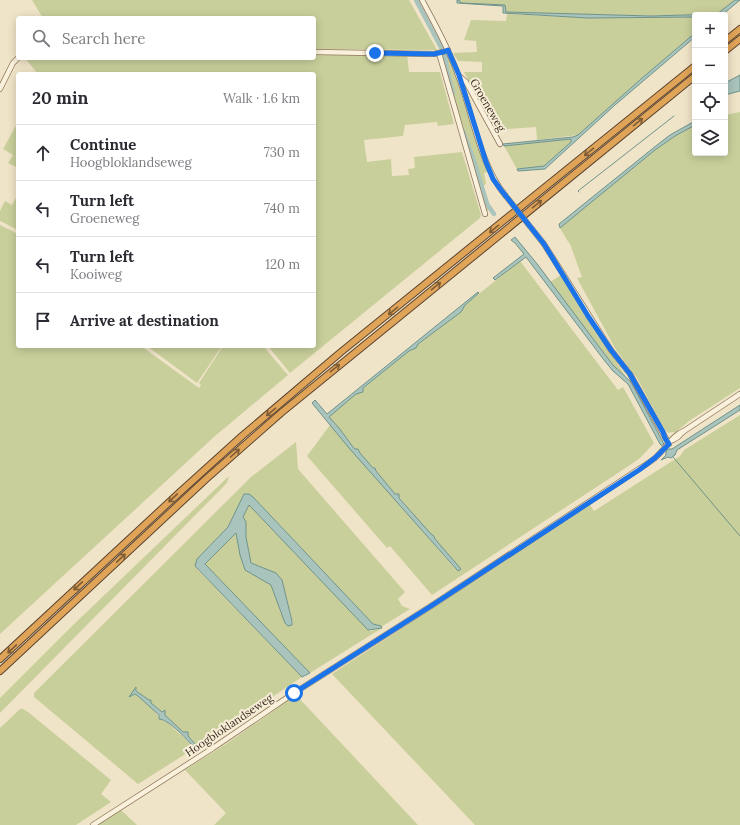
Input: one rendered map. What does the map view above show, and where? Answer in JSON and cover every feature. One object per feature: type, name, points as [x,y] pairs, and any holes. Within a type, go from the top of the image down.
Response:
[{"type":"highway","points":[[728,39],[740,29]]},
{"type":"highway","points":[[728,49],[740,39]]},
{"type":"highway","points":[[0,659],[179,493],[277,406],[692,68]]},
{"type":"highway","points":[[0,673],[206,479],[281,412],[692,78]]},
{"type":"street","name":"Groeneweg","points":[[422,0],[444,52],[485,214]]},
{"type":"street","points":[[316,52],[444,52]]},
{"type":"street","name":"Groeneweg","points":[[444,52],[459,75],[466,82],[500,144]]},
{"type":"street","points":[[0,89],[16,60]]},
{"type":"street","name":"Groeneweg","points":[[459,75],[486,162],[493,179],[504,195],[544,244],[600,333],[630,374],[663,432],[668,445]]},
{"type":"street","name":"Hoogbloklandseweg","points":[[93,825],[639,470],[655,458],[676,435],[740,394]]},
{"type":"green space","points":[[32,0],[409,0],[437,50],[316,49],[316,16],[42,16]]},
{"type":"green space","points":[[459,0],[735,0],[720,12],[692,12],[692,15],[651,16],[505,12],[505,5],[461,3]]},
{"type":"green space","points":[[507,14],[588,18],[692,17],[692,36],[578,135],[537,140],[536,127],[495,130],[464,72],[482,72],[482,62],[458,61],[453,53],[477,52],[476,41],[464,40],[471,20],[506,21]]},
{"type":"green space","points":[[316,53],[407,54],[409,72],[440,72],[454,124],[438,126],[437,122],[405,125],[403,136],[364,140],[367,162],[391,159],[392,176],[409,175],[408,169],[415,168],[414,157],[462,152],[481,215],[480,218],[290,373],[270,348],[316,348],[316,72],[36,72],[27,60],[316,60]]},
{"type":"green space","points":[[447,53],[453,66],[487,172],[484,173],[486,183],[483,187],[491,208],[486,212],[441,56],[442,54]]},
{"type":"green space","points":[[740,112],[740,388],[689,421],[675,433],[668,433],[663,427],[637,378],[616,350],[577,278],[582,277],[570,244],[560,228],[655,150],[692,127],[692,156],[728,156],[728,114]]},
{"type":"green space","points":[[16,126],[16,167],[8,163],[13,155],[3,149]]},
{"type":"green space","points":[[571,138],[571,142],[544,166],[517,169],[504,146]]},
{"type":"green space","points":[[16,198],[16,229],[0,221],[0,211],[5,201],[12,205]]},
{"type":"green space","points":[[0,225],[16,233],[16,348],[144,348],[199,388],[201,385],[199,383],[222,348],[265,348],[288,375],[215,436],[0,634]]},
{"type":"green space","points":[[520,261],[618,390],[623,387],[654,443],[640,458],[630,465],[432,595],[390,546],[387,548],[307,456],[330,425],[457,571],[435,539],[435,536],[431,535],[399,497],[399,494],[395,494],[375,468],[373,468],[359,451],[353,447],[329,417],[356,394],[363,392],[363,388],[409,351],[416,348],[418,344],[461,312],[465,305]]},
{"type":"green space","points":[[561,275],[626,377],[613,365],[550,282]]},
{"type":"green space","points":[[150,348],[221,348],[197,383]]},
{"type":"green space","points":[[740,415],[740,825],[475,825],[332,674],[590,505],[594,511],[680,456],[684,450]]},
{"type":"green space","points":[[296,442],[298,469],[405,592],[398,599],[402,606],[410,609],[381,627],[373,624],[253,497],[249,494],[244,494],[228,527],[197,559],[197,569],[302,677],[198,747],[188,736],[188,733],[174,724],[167,717],[164,711],[162,712],[151,703],[151,700],[141,695],[136,688],[132,695],[135,694],[145,702],[156,712],[159,719],[168,723],[195,748],[138,784],[34,697],[34,693],[251,477]]},
{"type":"green space","points":[[229,476],[227,483],[0,713],[0,698],[70,628]]},
{"type":"green space","points":[[249,505],[370,631],[382,628],[310,673],[205,564],[236,533],[243,566],[249,573],[263,579],[271,585],[286,625],[293,623],[282,580],[275,574],[251,563],[246,537],[245,520],[243,517]]},
{"type":"green space","points":[[296,695],[418,825],[214,825],[226,813],[185,770],[226,744]]},
{"type":"green space","points":[[20,709],[28,712],[111,780],[101,794],[111,802],[76,825],[0,825],[0,728]]},
{"type":"green space","points":[[121,810],[137,825],[98,825],[100,824]]},
{"type":"water","points":[[457,0],[459,0],[461,3],[505,5],[506,12],[651,16],[692,15],[692,17],[588,18],[503,13],[503,6],[457,3]]},
{"type":"water","points":[[735,0],[740,0],[726,12],[720,12]]},
{"type":"water","points":[[692,36],[692,40],[615,105],[545,169],[518,171],[517,169],[544,166],[571,142],[571,139],[504,146],[503,144],[573,137],[578,135]]},
{"type":"water","points":[[740,75],[740,91],[728,94],[728,81]]},
{"type":"water","points":[[692,123],[692,127],[655,150],[560,228],[559,224],[670,135]]},
{"type":"water","points":[[515,237],[538,265],[613,365],[631,382],[663,442],[663,447],[628,384],[613,371],[604,360],[526,257],[495,280],[493,278],[524,254],[511,240]]},
{"type":"water","points":[[478,292],[479,293],[465,305],[461,312],[418,344],[416,348],[409,351],[363,388],[363,392],[356,394],[329,417],[353,447],[358,449],[373,468],[375,468],[395,494],[399,494],[399,498],[434,536],[461,569],[458,571],[349,448],[312,403],[315,400],[327,414]]},
{"type":"water","points":[[740,405],[740,410],[677,450],[675,455],[671,458],[668,457],[661,460],[666,455],[666,451],[668,449],[672,449]]},
{"type":"water","points":[[244,494],[249,494],[253,497],[373,624],[381,626],[382,628],[368,630],[249,505],[243,517],[246,522],[246,537],[251,563],[276,573],[282,580],[292,625],[288,626],[285,623],[271,585],[245,570],[240,555],[236,533],[205,564],[310,673],[302,677],[195,566],[197,559],[228,527]]},
{"type":"water","points":[[136,687],[136,691],[151,700],[151,703],[162,712],[165,710],[165,715],[183,732],[188,732],[188,736],[198,747],[195,748],[173,727],[159,719],[159,715],[138,696],[135,694],[129,697]]},
{"type":"waterway","points":[[416,0],[445,55],[447,71],[453,93]]},
{"type":"waterway","points":[[579,192],[578,191],[674,116]]},
{"type":"waterway","points":[[463,131],[487,204],[494,214]]},
{"type":"waterway","points":[[673,457],[740,536]]},
{"type":"route","points":[[294,693],[431,606],[639,470],[655,458],[669,444],[630,374],[611,350],[588,316],[544,244],[493,179],[486,162],[459,75],[448,50],[434,54],[375,53]]}]
